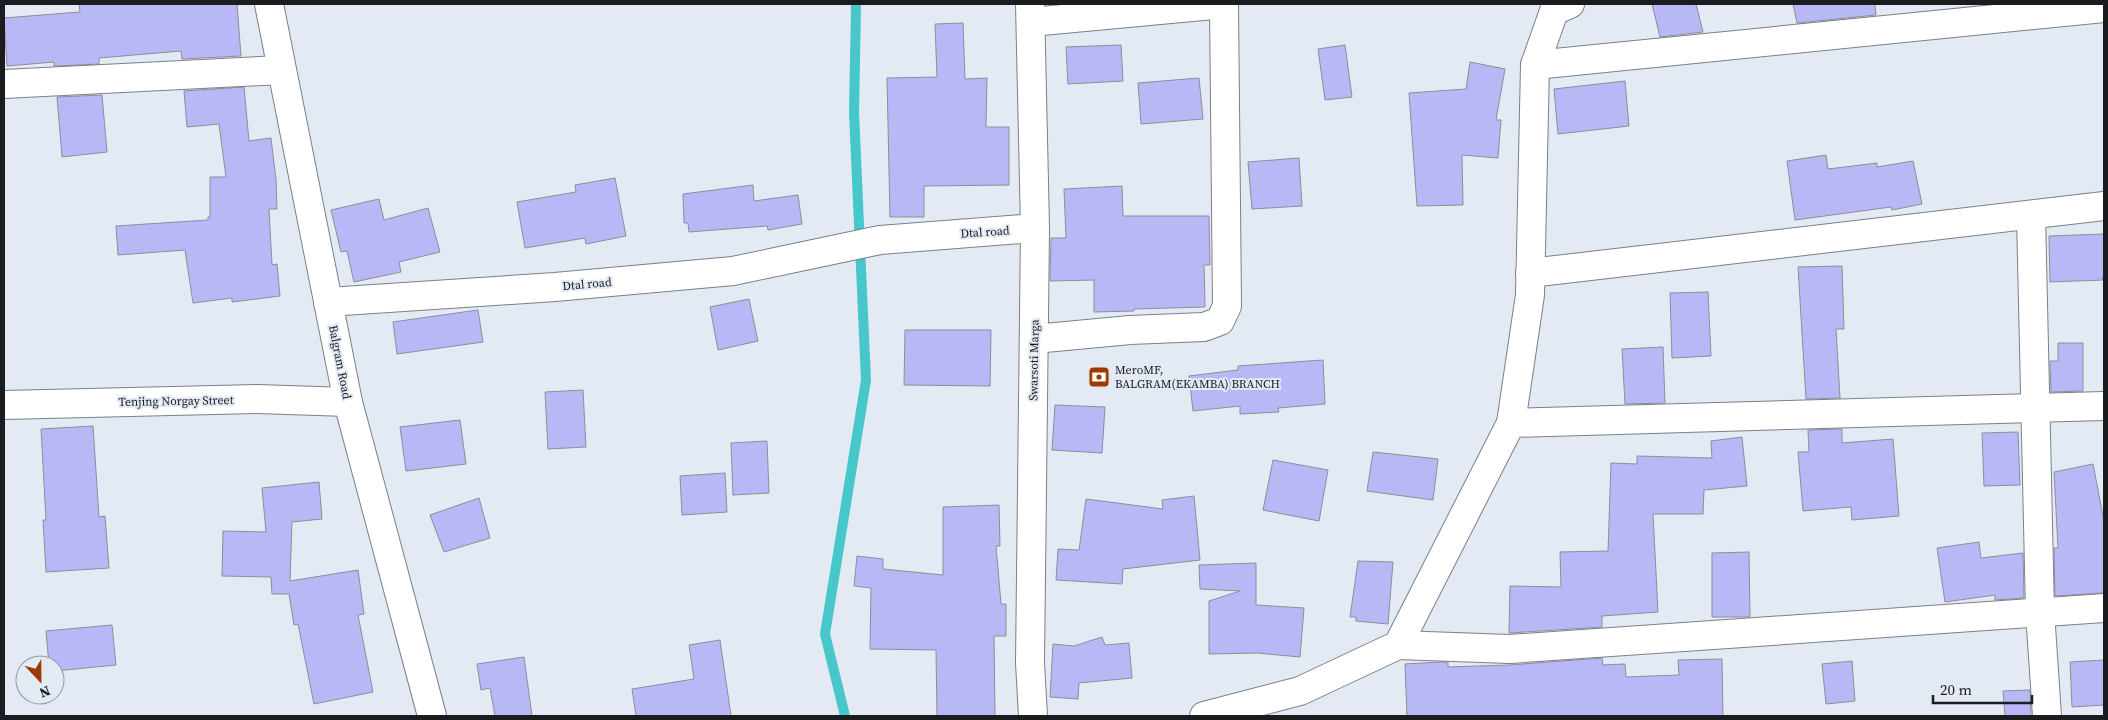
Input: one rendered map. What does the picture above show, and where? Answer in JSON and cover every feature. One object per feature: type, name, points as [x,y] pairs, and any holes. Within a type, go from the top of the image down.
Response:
[{"type":"street","name":"Balgram Road","points":[[269,4],[348,402],[432,716]]},
{"type":"street","points":[[1031,13],[1224,4],[1227,306],[1220,321],[1204,328],[1130,330],[1034,339]]},
{"type":"street","points":[[1398,645],[1511,423],[1530,296],[1535,65],[1557,6]]},
{"type":"street","points":[[1535,65],[2104,8]]},
{"type":"street","name":"Swarsoti Marga","points":[[1031,13],[1035,228],[1030,663],[1033,716]]},
{"type":"street","points":[[4,84],[281,70]]},
{"type":"street","points":[[1530,273],[2104,206]]},
{"type":"street","points":[[2031,215],[2040,612],[2047,716]]},
{"type":"street","name":"Dtal road","points":[[328,302],[733,271],[875,241],[1035,228]]},
{"type":"street","name":"Tenjing Norgay Street","points":[[4,405],[257,399],[348,402]]},
{"type":"street","points":[[1511,423],[2104,406]]},
{"type":"street","points":[[1204,716],[1300,691],[1398,645],[1510,649],[2104,608]]},
{"type":"building","points":[[79,4],[237,4],[241,56],[182,59],[181,51],[99,58],[99,64],[54,66],[54,62],[7,66],[4,18],[80,12]]},
{"type":"building","points":[[1652,4],[1696,4],[1703,32],[1660,37]]},
{"type":"building","points":[[1793,4],[1875,4],[1876,15],[1797,23]]},
{"type":"building","points":[[963,23],[965,79],[987,78],[986,127],[1009,127],[1009,185],[924,186],[924,217],[890,217],[887,78],[937,77],[935,24]]},
{"type":"building","points":[[1121,45],[1123,81],[1068,84],[1066,47]]},
{"type":"building","points":[[1345,45],[1352,97],[1325,100],[1318,49]]},
{"type":"building","points":[[1470,62],[1505,69],[1496,120],[1501,120],[1498,158],[1462,155],[1463,205],[1417,206],[1409,93],[1466,89]]},
{"type":"building","points":[[1199,78],[1203,119],[1141,124],[1138,83]]},
{"type":"building","points":[[1625,81],[1629,126],[1558,134],[1554,89]]},
{"type":"building","points":[[244,87],[249,141],[271,138],[277,209],[269,209],[272,265],[277,264],[280,296],[232,302],[232,298],[193,303],[185,250],[118,255],[116,226],[208,220],[208,217],[210,217],[210,177],[226,177],[219,124],[187,127],[184,91]]},
{"type":"building","points":[[102,95],[107,152],[62,157],[57,97]]},
{"type":"building","points":[[1826,155],[1828,169],[1877,163],[1877,167],[1913,161],[1922,204],[1892,210],[1891,207],[1795,220],[1787,161]]},
{"type":"building","points":[[1299,158],[1302,206],[1252,209],[1248,162]]},
{"type":"building","points":[[615,178],[626,236],[586,244],[585,238],[525,248],[517,202],[576,192],[575,185]]},
{"type":"building","points":[[753,185],[754,201],[798,195],[802,224],[768,230],[767,226],[689,232],[688,223],[684,223],[683,194]]},
{"type":"building","points":[[1122,186],[1123,216],[1209,216],[1210,265],[1204,265],[1205,307],[1094,312],[1094,280],[1050,281],[1051,238],[1066,238],[1064,189]]},
{"type":"building","points":[[379,199],[384,220],[428,208],[440,252],[399,262],[401,272],[354,282],[347,251],[341,252],[331,210]]},
{"type":"building","points":[[2104,234],[2103,280],[2050,282],[2049,236]]},
{"type":"building","points":[[1842,266],[1844,329],[1836,329],[1840,398],[1806,399],[1798,267]]},
{"type":"building","points":[[1708,292],[1711,356],[1672,358],[1670,293]]},
{"type":"building","points":[[749,299],[758,341],[718,350],[710,307]]},
{"type":"building","points":[[478,310],[483,342],[397,354],[393,322]]},
{"type":"building","points":[[905,330],[991,330],[990,386],[904,385]]},
{"type":"building","points":[[2058,343],[2083,343],[2083,391],[2051,392],[2050,361],[2058,361]]},
{"type":"building","points":[[1663,347],[1665,403],[1625,404],[1622,349]]},
{"type":"building","points":[[1323,360],[1325,404],[1278,408],[1279,412],[1240,414],[1240,406],[1193,411],[1189,376],[1238,370],[1238,366]]},
{"type":"building","points":[[583,390],[586,447],[548,449],[545,392]]},
{"type":"building","points":[[1055,405],[1105,407],[1102,453],[1052,450]]},
{"type":"building","points":[[460,420],[466,464],[406,471],[400,427]]},
{"type":"building","points":[[93,426],[99,517],[105,516],[109,568],[46,572],[43,520],[46,520],[41,429]]},
{"type":"building","points":[[1842,429],[1842,443],[1893,439],[1899,516],[1852,520],[1851,507],[1803,511],[1798,452],[1809,452],[1808,430]]},
{"type":"building","points":[[2018,432],[2020,485],[1984,486],[1982,433]]},
{"type":"building","points":[[1742,437],[1747,486],[1704,490],[1703,514],[1653,514],[1658,612],[1602,616],[1602,627],[1509,633],[1510,586],[1561,587],[1560,552],[1608,551],[1611,463],[1637,464],[1637,456],[1712,458],[1711,441]]},
{"type":"building","points":[[767,441],[769,493],[733,495],[731,443]]},
{"type":"building","points":[[1373,452],[1438,459],[1433,500],[1367,491]]},
{"type":"building","points":[[1273,460],[1328,470],[1319,521],[1263,510]]},
{"type":"building","points":[[2093,464],[2104,521],[2104,593],[2055,596],[2054,548],[2058,548],[2054,472]]},
{"type":"building","points":[[725,473],[727,512],[682,515],[680,476]]},
{"type":"building","points":[[319,482],[322,519],[292,522],[290,581],[358,570],[364,614],[358,615],[373,692],[314,704],[298,624],[294,625],[289,594],[272,594],[271,577],[222,576],[223,531],[266,532],[262,488]]},
{"type":"building","points":[[1194,496],[1200,560],[1123,569],[1122,584],[1056,580],[1058,549],[1079,550],[1086,499],[1163,509],[1162,500]]},
{"type":"building","points":[[479,498],[490,538],[444,552],[430,515]]},
{"type":"building","points":[[999,505],[1000,546],[996,546],[1001,604],[1006,604],[1006,636],[994,636],[995,716],[937,716],[936,650],[870,649],[871,588],[854,586],[857,556],[883,559],[883,569],[943,575],[943,507]]},
{"type":"building","points":[[1979,542],[1981,558],[2023,553],[2024,598],[1995,600],[1995,595],[1945,602],[1937,548]]},
{"type":"building","points":[[1749,552],[1750,617],[1712,617],[1712,553]]},
{"type":"building","points":[[1358,561],[1393,562],[1388,624],[1356,621],[1356,617],[1350,617]]},
{"type":"building","points":[[1256,563],[1256,605],[1304,608],[1300,657],[1257,653],[1209,654],[1209,601],[1240,591],[1200,589],[1199,565]]},
{"type":"building","points":[[112,625],[116,665],[65,670],[65,655],[48,655],[46,631]]},
{"type":"building","points":[[1102,637],[1105,645],[1129,643],[1132,678],[1079,683],[1078,699],[1050,697],[1053,644],[1074,646]]},
{"type":"building","points":[[720,640],[731,716],[636,716],[632,689],[694,679],[689,645]]},
{"type":"building","points":[[524,657],[532,716],[495,716],[490,688],[481,690],[477,664]]},
{"type":"building","points":[[1602,658],[1603,665],[1625,664],[1626,677],[1679,675],[1678,660],[1722,659],[1723,716],[1407,716],[1405,664],[1448,662],[1448,667],[1509,665]]},
{"type":"building","points":[[2104,660],[2104,705],[2072,707],[2070,662]]},
{"type":"building","points":[[1852,661],[1855,701],[1826,704],[1822,664]]},
{"type":"building","points":[[2030,690],[2031,716],[2005,716],[2003,691]]},
{"type":"waterway","points":[[845,716],[825,634],[866,380],[854,113],[856,4]]},
{"type":"place","name":"MeroMF, BALGRAM(EKAMBA) BRANCH","points":[[1099,377]]}]
